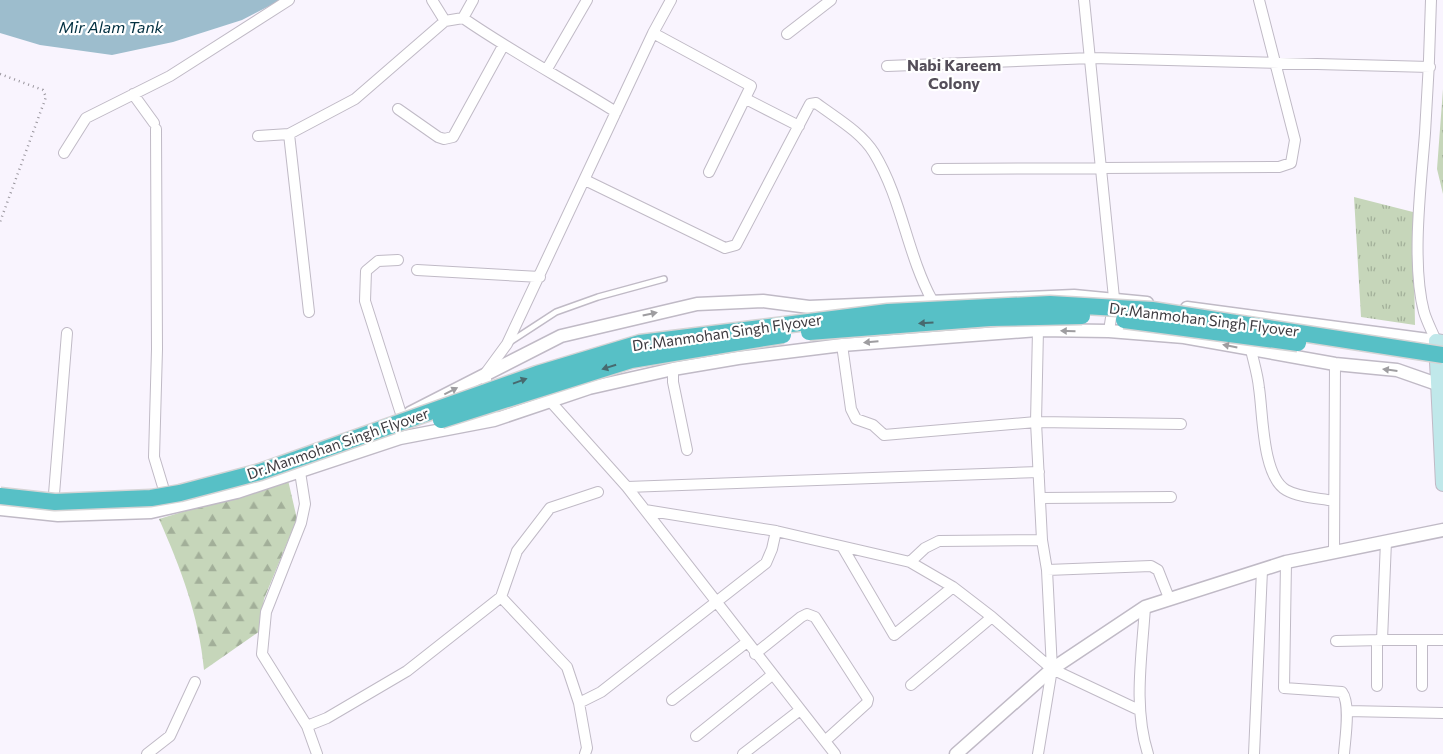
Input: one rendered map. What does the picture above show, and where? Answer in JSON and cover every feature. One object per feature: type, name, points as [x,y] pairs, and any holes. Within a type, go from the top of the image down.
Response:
[{"type":"highway","name":"Dr.Manmohan Singh Flyover","points":[[0,496],[55,502],[150,498],[180,493],[260,472],[537,374],[640,343],[888,312],[1050,304],[1152,310],[1441,346]]},
{"type":"highway","name":"Dr.Manmohan Singh Flyover","points":[[0,504],[80,510],[156,506],[217,492],[630,360],[791,333],[990,318],[1083,316],[1152,322],[1423,360],[1443,366]]},
{"type":"main road","points":[[1441,346],[1440,385],[1443,484]]},
{"type":"street","points":[[64,154],[86,118],[170,76],[289,0]]},
{"type":"street","points":[[432,0],[445,21]]},
{"type":"street","points":[[463,18],[473,0]]},
{"type":"street","points":[[547,70],[587,0]]},
{"type":"street","points":[[494,420],[485,374],[507,344],[653,33],[671,0]]},
{"type":"street","points":[[786,34],[831,0]]},
{"type":"street","points":[[1084,0],[1092,58],[1114,298],[1108,331]]},
{"type":"street","points":[[937,169],[1279,167],[1291,163],[1295,140],[1259,0]]},
{"type":"street","points":[[1431,0],[1430,67],[1419,204],[1419,273],[1424,313],[1441,346]]},
{"type":"street","points":[[258,136],[289,134],[355,99],[445,21],[463,18],[503,46],[616,112]]},
{"type":"street","points":[[653,33],[748,83],[750,90],[709,172]]},
{"type":"street","points":[[398,109],[438,137],[444,139],[453,136],[503,46]]},
{"type":"street","points":[[887,66],[1092,58],[1430,67]]},
{"type":"street","points":[[134,94],[155,126],[157,349],[154,457],[164,490]]},
{"type":"street","points":[[746,99],[799,126]]},
{"type":"street","points":[[585,180],[725,248],[731,248],[736,246],[810,104],[816,103],[854,131],[874,152],[894,196],[932,300]]},
{"type":"street","points":[[289,134],[308,312]]},
{"type":"street","points":[[398,260],[378,261],[366,271],[364,301],[402,417]]},
{"type":"street","points":[[417,270],[540,277]]},
{"type":"street","points":[[0,490],[54,494],[111,494],[164,490],[257,467],[402,417],[561,336],[697,304],[763,301],[809,307],[932,300],[1074,296],[1114,298],[1441,346]]},
{"type":"street","points":[[1038,330],[1036,422],[1042,540],[1047,570],[1052,669],[1038,754]]},
{"type":"street","points":[[0,510],[58,515],[151,512],[237,492],[400,438],[494,420],[589,388],[673,369],[738,358],[842,345],[1038,330],[1108,331],[1184,338],[1335,364],[1397,370],[1440,385]]},
{"type":"street","points":[[54,494],[67,333]]},
{"type":"street","points":[[842,345],[851,409],[856,419],[874,425],[884,435],[1036,422],[1181,424]]},
{"type":"street","points":[[1251,350],[1259,388],[1261,422],[1273,475],[1286,490],[1299,495],[1334,501]]},
{"type":"street","points":[[1334,552],[1335,364]]},
{"type":"street","points":[[673,369],[673,382],[687,450]]},
{"type":"street","points":[[550,402],[627,486],[755,654],[835,754]]},
{"type":"street","points":[[300,472],[305,504],[301,523],[266,612],[262,654],[307,726],[317,754]]},
{"type":"street","points":[[627,486],[1039,472]]},
{"type":"street","points":[[307,726],[327,718],[407,672],[501,597],[517,551],[550,508],[598,492]]},
{"type":"street","points":[[1041,498],[1171,497]]},
{"type":"street","points":[[645,510],[776,531],[910,562],[953,587],[992,617],[1052,669],[1139,710]]},
{"type":"street","points":[[958,753],[1052,669],[1145,608],[1169,598],[1286,562],[1443,530]]},
{"type":"street","points":[[579,702],[601,692],[766,563],[772,549],[776,531]]},
{"type":"street","points":[[910,562],[925,548],[939,541],[1042,540]]},
{"type":"street","points":[[1377,686],[1386,541]]},
{"type":"street","points":[[843,548],[894,635],[953,587]]},
{"type":"street","points":[[1286,562],[1284,688],[1342,692],[1346,698],[1347,711],[1344,754]]},
{"type":"street","points":[[1047,570],[1151,566],[1158,570],[1169,598]]},
{"type":"street","points":[[1254,754],[1262,570]]},
{"type":"street","points":[[501,597],[567,667],[579,702],[587,748],[585,754]]},
{"type":"street","points":[[1145,608],[1139,710],[1142,735],[1148,754]]},
{"type":"street","points":[[755,654],[801,617],[807,614],[815,617],[868,698],[867,703],[825,742]]},
{"type":"street","points":[[911,685],[992,617]]},
{"type":"street","points":[[1422,640],[1422,686]]},
{"type":"street","points":[[1336,641],[1443,640]]},
{"type":"street","points":[[672,700],[747,642]]},
{"type":"street","points":[[696,736],[772,675]]},
{"type":"street","points":[[147,754],[170,736],[195,682]]},
{"type":"street","points":[[743,754],[800,710]]},
{"type":"street","points":[[1347,711],[1443,713]]},
{"type":"lane","points":[[507,344],[556,312],[607,295],[664,280]]},
{"type":"path","points":[[0,74],[43,90],[46,97],[0,222]]},
{"type":"green space","points":[[1443,89],[1443,194],[1437,169]]},
{"type":"green space","points":[[1354,197],[1413,212],[1415,325],[1361,317]]},
{"type":"green space","points":[[288,480],[297,519],[264,599],[260,631],[204,670],[202,650],[188,593],[159,519]]},
{"type":"water","name":"Mir Alam Tank","points":[[0,0],[281,0],[242,20],[173,42],[112,55],[40,45],[0,33]]},
{"type":"district","name":"Nabi Kareem Colony","points":[[954,74]]}]
